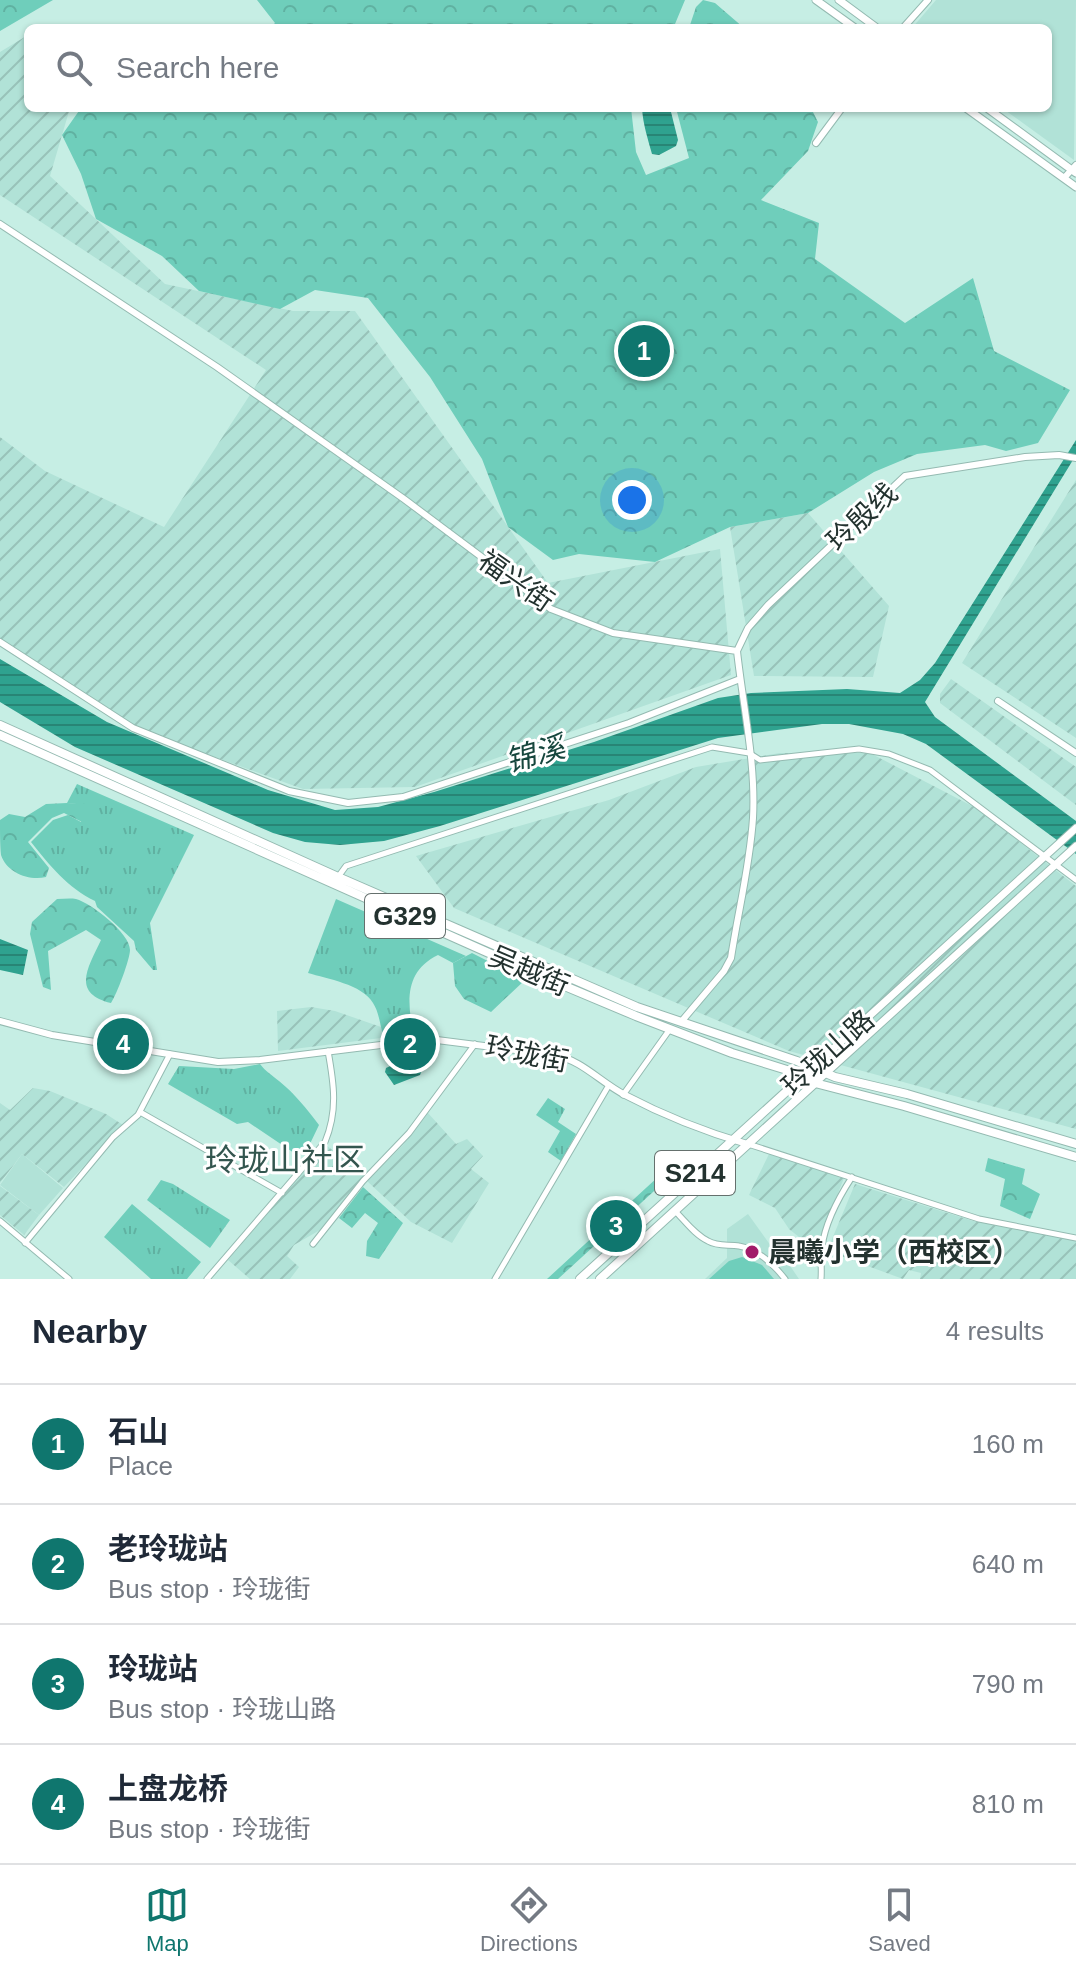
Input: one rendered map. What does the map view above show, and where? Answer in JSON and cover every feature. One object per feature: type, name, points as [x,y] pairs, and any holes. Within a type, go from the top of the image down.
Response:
[{"type":"main road","points":[[816,0],[849,24]]},
{"type":"main road","points":[[839,0],[872,24]]},
{"type":"main road","points":[[972,112],[1076,187]]},
{"type":"main road","points":[[993,112],[1074,169]]},
{"type":"main road","name":"吴越街","points":[[0,725],[540,966],[681,1022],[797,1061],[825,1074],[907,1094],[1076,1144]]},
{"type":"main road","name":"吴越街","points":[[0,735],[536,974],[670,1029],[815,1083],[1076,1157]]},
{"type":"main road","name":"玲珑山路","points":[[580,1279],[1076,828]]},
{"type":"main road","name":"玲珑山路","points":[[600,1279],[1076,846]]},
{"type":"street","points":[[907,24],[928,0]]},
{"type":"street","points":[[816,143],[839,112]]},
{"type":"street","points":[[1064,178],[1074,169]]},
{"type":"street","name":"福兴街","points":[[0,224],[217,367],[404,499],[551,609],[613,633],[737,651]]},
{"type":"street","name":"玲殷线","points":[[737,651],[748,628],[768,605],[905,476],[1025,457],[1059,455],[1076,458]]},
{"type":"street","points":[[0,642],[133,728],[289,791],[348,803],[403,797],[629,723],[740,679]]},
{"type":"street","points":[[681,1022],[724,971],[731,958],[752,836],[749,753],[737,651]]},
{"type":"street","points":[[998,701],[1076,753]]},
{"type":"street","points":[[338,877],[346,866],[712,747],[749,753],[760,760],[859,749],[889,754],[930,770],[1076,880]]},
{"type":"street","name":"玲珑街","points":[[0,1021],[52,1035],[218,1062],[260,1060],[429,1039],[572,1058],[623,1095],[732,1140],[979,1219],[1076,1238]]},
{"type":"street","points":[[623,1095],[670,1029]]},
{"type":"street","points":[[313,1244],[363,1181],[409,1133],[475,1044]]},
{"type":"street","points":[[207,1279],[325,1142],[332,1126],[336,1093],[328,1051]]},
{"type":"street","points":[[25,1243],[113,1137],[133,1122],[170,1054]]},
{"type":"street","points":[[495,1279],[609,1085]]},
{"type":"street","points":[[140,1112],[282,1193]]},
{"type":"street","points":[[821,1279],[825,1234],[841,1194],[852,1177]]},
{"type":"street","points":[[674,1211],[707,1241],[742,1246],[757,1253],[778,1269],[785,1279]]},
{"type":"street","points":[[0,1221],[69,1279]]},
{"type":"shaded area","points":[[936,0],[1076,0],[1074,160],[1008,112],[1052,112],[1052,24],[915,24]]},
{"type":"shaded area","points":[[24,37],[24,112],[69,112],[50,176],[165,284],[293,311],[355,311],[548,583],[720,549],[731,675],[415,787],[303,789],[124,724],[0,641],[0,437],[45,471],[164,527],[266,370],[0,195],[0,52]]},
{"type":"shaded area","points":[[643,112],[671,112],[678,140],[676,146],[659,155],[652,154]]},
{"type":"shaded area","points":[[1076,440],[1076,455],[925,702],[935,717],[1076,821],[1076,854],[926,744],[903,734],[849,724],[822,724],[718,738],[440,826],[384,841],[340,845],[305,842],[273,833],[75,747],[0,702],[0,659],[107,722],[268,790],[335,810],[378,807],[434,792],[594,742],[718,698],[751,693],[847,689],[900,693],[920,680],[935,663]]},
{"type":"shaded area","points":[[1076,480],[1076,738],[962,663]]},
{"type":"shaded area","points":[[808,513],[889,606],[873,677],[754,676],[730,527]]},
{"type":"shaded area","points":[[951,679],[1076,767],[1076,805],[940,703],[940,694]]},
{"type":"shaded area","points":[[780,753],[870,753],[976,808],[1076,886],[1076,1129],[789,1051],[454,908],[416,856],[609,800],[696,767]]},
{"type":"shaded area","points":[[0,939],[28,950],[23,975],[0,970]]},
{"type":"shaded area","points":[[311,1007],[335,1011],[381,1027],[383,1035],[381,1038],[278,1051],[277,1011]]},
{"type":"shaded area","points":[[417,1047],[419,1061],[425,1063],[420,1075],[394,1085],[385,1072],[386,1068],[403,1060],[406,1050]]},
{"type":"shaded area","points":[[33,1088],[50,1091],[106,1114],[123,1125],[64,1187],[22,1154],[0,1183],[0,1103],[10,1110]]},
{"type":"shaded area","points":[[428,1113],[456,1144],[467,1139],[483,1156],[471,1169],[489,1183],[452,1243],[411,1222],[367,1181],[403,1145]]},
{"type":"shaded area","points":[[326,1145],[364,1175],[320,1230],[294,1245],[287,1256],[299,1267],[290,1279],[250,1279],[228,1260]]},
{"type":"shaded area","points":[[22,1154],[63,1188],[39,1215],[0,1185]]},
{"type":"shaded area","points":[[769,1154],[844,1178],[818,1244],[799,1237],[789,1229],[775,1208],[749,1195]]},
{"type":"shaded area","points":[[855,1184],[973,1221],[1076,1241],[1076,1279],[920,1279],[921,1273],[909,1270],[903,1279],[827,1251]]},
{"type":"shaded area","points":[[0,1186],[39,1215],[24,1235],[0,1215]]},
{"type":"shaded area","name":"晨曦小学（西校区）","points":[[748,1214],[799,1279],[705,1279],[727,1258],[727,1229]]},
{"type":"green space","points":[[0,0],[53,0],[0,31]]},
{"type":"green space","points":[[257,0],[685,0],[675,24],[275,23]]},
{"type":"green space","points":[[703,0],[715,3],[739,24],[690,24],[696,7]]},
{"type":"green space","points":[[78,112],[631,112],[636,152],[646,175],[689,158],[677,112],[813,112],[818,122],[808,151],[761,200],[819,223],[815,259],[905,323],[973,278],[994,351],[1070,390],[1038,443],[1006,451],[985,445],[917,454],[874,472],[808,513],[730,527],[655,562],[579,554],[553,560],[508,527],[482,459],[430,377],[368,298],[315,290],[280,309],[199,291],[162,256],[96,219],[81,174],[62,135]]},
{"type":"green space","points":[[77,784],[194,835],[150,923],[157,970],[153,970],[136,950],[134,941],[97,907],[95,901],[68,883],[31,842],[53,820],[68,815],[81,822],[86,805],[67,803]]},
{"type":"green space","points":[[46,804],[86,804],[95,817],[90,826],[64,813],[52,818],[28,842],[49,868],[46,877],[26,877],[8,867],[1,855],[0,820],[9,814],[25,817]]},
{"type":"green space","points":[[57,899],[76,899],[91,906],[124,935],[130,950],[128,961],[111,1003],[90,993],[87,986],[88,969],[101,940],[86,930],[48,951],[51,990],[43,987],[30,934],[32,922]]},
{"type":"green space","points":[[336,899],[466,956],[453,963],[438,955],[419,969],[410,998],[413,1031],[383,1035],[377,1010],[361,991],[308,973]]},
{"type":"green space","points":[[472,953],[525,980],[491,1012],[464,999],[455,986],[453,963]]},
{"type":"green space","points":[[260,1064],[296,1096],[319,1125],[307,1150],[294,1153],[248,1122],[237,1124],[168,1084],[179,1066],[234,1069]]},
{"type":"green space","points":[[548,1098],[565,1109],[558,1122],[576,1134],[561,1161],[548,1152],[560,1131],[536,1115]]},
{"type":"green space","points":[[988,1158],[1025,1169],[1022,1184],[1040,1194],[1030,1219],[1000,1206],[1005,1179],[985,1171]]},
{"type":"green space","points":[[659,1176],[665,1181],[558,1279],[547,1279]]},
{"type":"green space","points":[[161,1180],[173,1184],[230,1220],[210,1248],[147,1200]]},
{"type":"green space","points":[[363,1187],[403,1223],[379,1259],[366,1256],[367,1241],[378,1223],[365,1213],[352,1228],[339,1218]]},
{"type":"green space","points":[[132,1204],[201,1262],[187,1279],[151,1279],[104,1237]]},
{"type":"green space","points":[[742,1257],[762,1265],[774,1279],[709,1279],[729,1261]]},
{"type":"place","name":"石山","points":[[644,351]]},
{"type":"place","name":"上盘龙桥","points":[[123,1044]]},
{"type":"place","name":"老玲珑站","points":[[410,1044]]},
{"type":"place","name":"玲珑站","points":[[616,1226]]},
{"type":"place","name":"晨曦小学（西校区）","points":[[752,1252]]},
{"type":"district","name":"玲珑山社区","points":[[285,1160]]},
{"type":"water label","name":"锦溪","points":[[535,754]]}]
